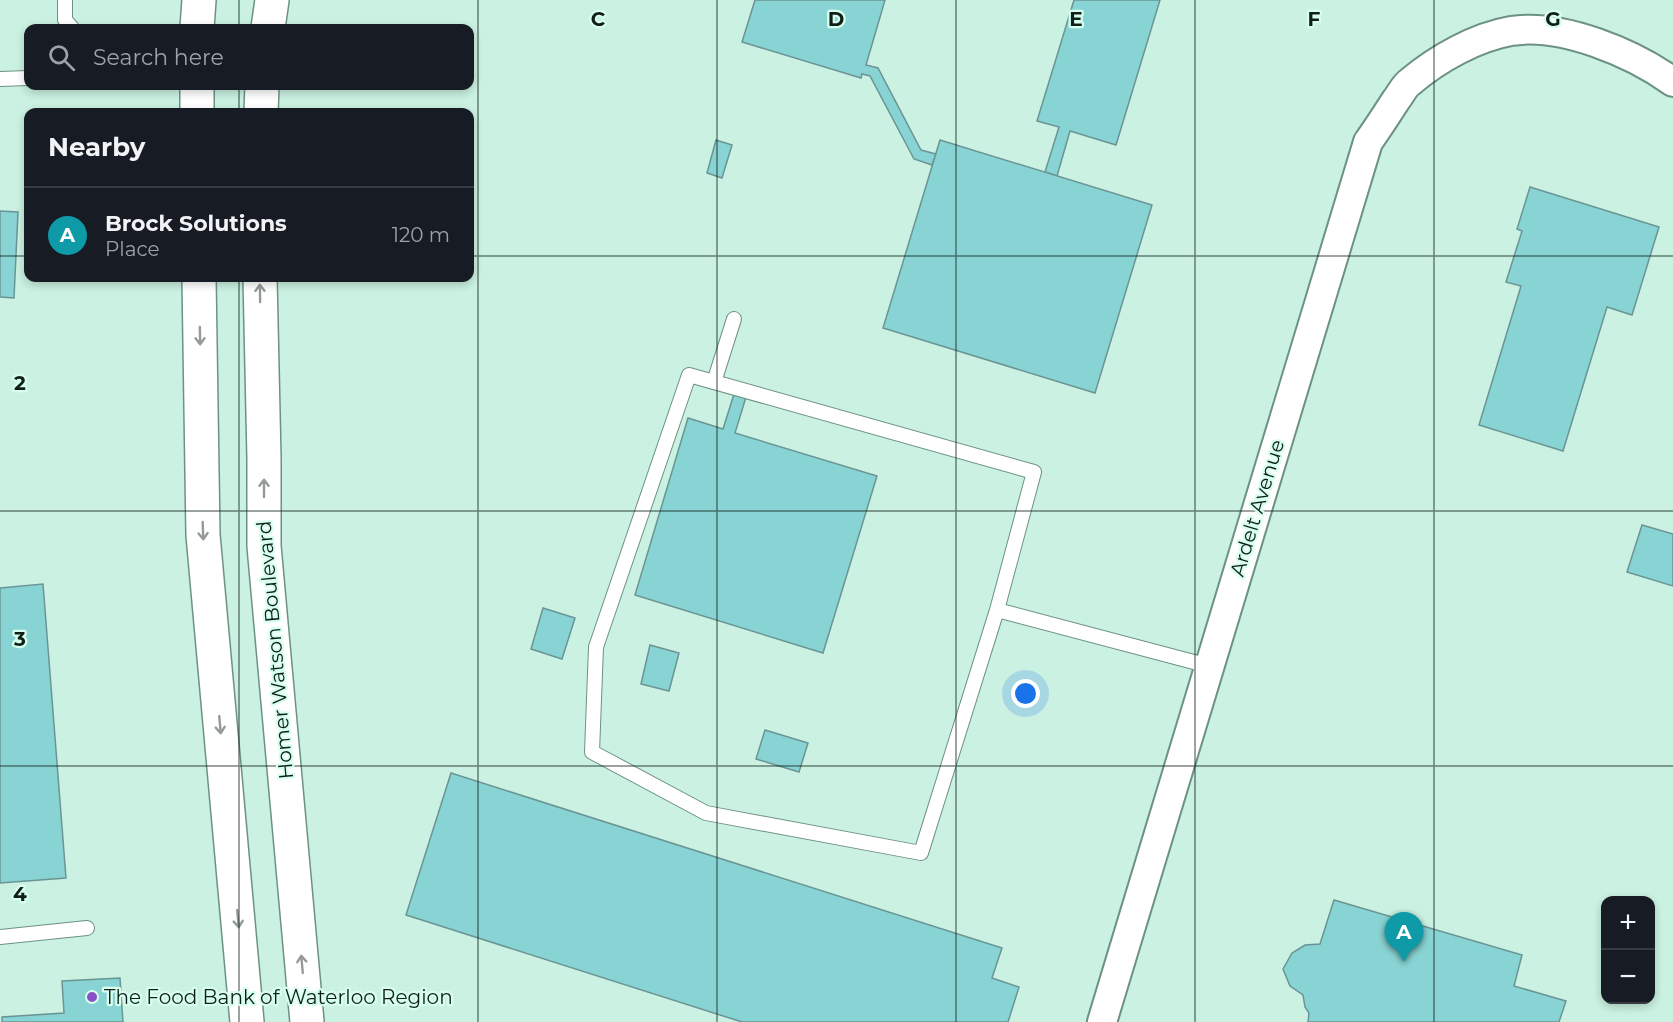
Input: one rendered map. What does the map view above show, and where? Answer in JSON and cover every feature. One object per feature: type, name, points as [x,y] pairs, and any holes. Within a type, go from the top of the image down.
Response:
[{"type":"main road","points":[[197,24],[199,0]]},
{"type":"main road","points":[[269,24],[272,0]]},
{"type":"main road","points":[[197,90],[197,108]]},
{"type":"main road","points":[[261,108],[262,90]]},
{"type":"main road","points":[[199,282],[203,535],[247,1022]]},
{"type":"main road","name":"Homer Watson Boulevard","points":[[260,282],[264,546],[308,1022]]},
{"type":"street","name":"Ardelt Avenue","points":[[1102,1022],[1368,141],[1408,83],[1442,59],[1478,39],[1512,31],[1539,30],[1573,35],[1611,48],[1654,68],[1673,82]]},
{"type":"lane","points":[[65,0],[65,20],[68,24]]},
{"type":"lane","points":[[0,79],[24,78]]},
{"type":"lane","points":[[714,382],[734,319]]},
{"type":"lane","points":[[689,375],[1034,472],[997,610],[921,853],[706,813],[592,752],[596,647],[689,375]]},
{"type":"lane","points":[[997,610],[1209,666]]},
{"type":"lane","points":[[0,937],[87,928]]},
{"type":"building","points":[[755,0],[885,0],[866,65],[878,68],[921,150],[936,154],[932,165],[914,159],[870,76],[862,74],[861,78],[742,42]]},
{"type":"building","points":[[1074,0],[1160,0],[1116,145],[1070,131],[1057,176],[1045,172],[1059,127],[1037,121]]},
{"type":"building","points":[[716,140],[732,145],[722,178],[707,173]]},
{"type":"building","points":[[940,140],[1152,205],[1095,393],[883,328]]},
{"type":"building","points":[[1530,187],[1659,227],[1632,315],[1607,307],[1563,451],[1479,425],[1521,286],[1506,282],[1522,231],[1517,229]]},
{"type":"building","points":[[0,211],[18,212],[14,298],[0,297]]},
{"type":"building","points":[[734,394],[746,397],[735,433],[877,476],[823,653],[635,595],[688,418],[723,429]]},
{"type":"building","points":[[1642,525],[1673,534],[1673,586],[1627,572]]},
{"type":"building","points":[[43,584],[66,878],[0,883],[0,588]]},
{"type":"building","points":[[543,608],[575,618],[562,659],[531,649]]},
{"type":"building","points":[[650,645],[679,653],[669,691],[641,684]]},
{"type":"building","points":[[765,730],[808,743],[799,772],[756,759]]},
{"type":"building","points":[[451,773],[1002,948],[992,978],[1019,987],[1008,1022],[742,1022],[406,915]]},
{"type":"building","points":[[1334,900],[1522,955],[1514,986],[1566,1001],[1559,1022],[1308,1022],[1309,1013],[1305,1007],[1303,995],[1290,986],[1283,969],[1292,953],[1305,945],[1320,944]]},
{"type":"building","name":"The Food Bank of Waterloo Region","points":[[120,978],[123,1022],[2,1022],[2,1017],[64,1013],[62,981]]},
{"type":"place","name":"Brock Solutions","points":[[1404,962]]},
{"type":"place","name":"The Food Bank of Waterloo Region","points":[[92,997]]}]
